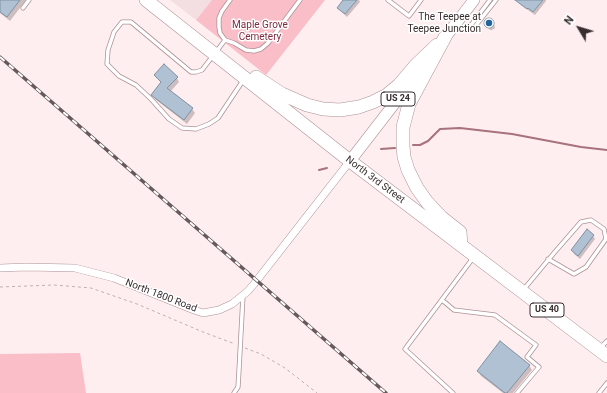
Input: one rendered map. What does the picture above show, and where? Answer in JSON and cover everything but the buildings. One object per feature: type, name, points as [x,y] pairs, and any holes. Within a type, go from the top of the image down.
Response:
[{"type":"highway","name":"North 3rd Street","points":[[146,0],[350,161],[460,245],[604,349]]},
{"type":"highway","points":[[244,78],[255,77],[282,94],[307,105],[323,109],[340,110],[359,107],[391,92],[449,32]]},
{"type":"highway","points":[[449,32],[409,104],[403,126],[403,146],[404,157],[408,170],[417,188],[426,202],[441,217],[460,232],[460,245]]},
{"type":"main road","name":"US 24","points":[[350,161],[474,0]]},
{"type":"street","name":"North 1800 Road","points":[[0,268],[64,267],[88,270],[114,278],[203,313],[225,307],[244,295],[254,284],[350,161]]},
{"type":"lane","points":[[23,8],[29,0]]},
{"type":"lane","points":[[230,0],[219,18],[220,33],[225,40],[246,50],[254,51],[262,49],[300,0]]},
{"type":"lane","points":[[388,0],[409,16],[421,0]]},
{"type":"lane","points":[[468,29],[490,0]]},
{"type":"lane","points":[[449,32],[473,29],[496,0]]},
{"type":"lane","points":[[225,40],[202,70],[191,72],[131,22],[122,22],[114,32],[108,50],[107,64],[119,76],[136,85],[152,99],[169,119],[182,128],[196,129],[209,124],[218,118],[244,78]]},
{"type":"lane","points":[[522,291],[548,260],[581,222],[591,220],[604,229],[606,239],[586,267],[574,274],[548,260]]},
{"type":"lane","points":[[453,393],[405,349],[475,256]]},
{"type":"lane","points":[[234,393],[238,387],[244,295]]},
{"type":"lane","points":[[442,300],[454,310],[495,315],[536,345],[527,357],[539,366],[517,393]]},
{"type":"lane","points":[[599,393],[607,383]]},
{"type":"path","points":[[0,287],[54,285],[91,288],[137,304],[202,332],[261,354],[285,368],[317,393]]},
{"type":"shaded area","points":[[170,0],[212,0],[196,20]]},
{"type":"green space","name":"Maple Grove Cemetery","points":[[212,0],[325,0],[266,75],[196,20]]},
{"type":"green space","points":[[80,353],[86,393],[0,393],[0,354]]},
{"type":"waterway","points":[[413,145],[420,145],[428,141],[440,129],[460,128],[512,134],[581,147],[607,150]]},
{"type":"waterway","points":[[381,149],[395,148]]},
{"type":"waterway","points":[[319,170],[327,168]]},
{"type":"railway","points":[[0,57],[386,393]]},
{"type":"place","name":"The Teepee at Teepee Junction","points":[[489,23]]}]
